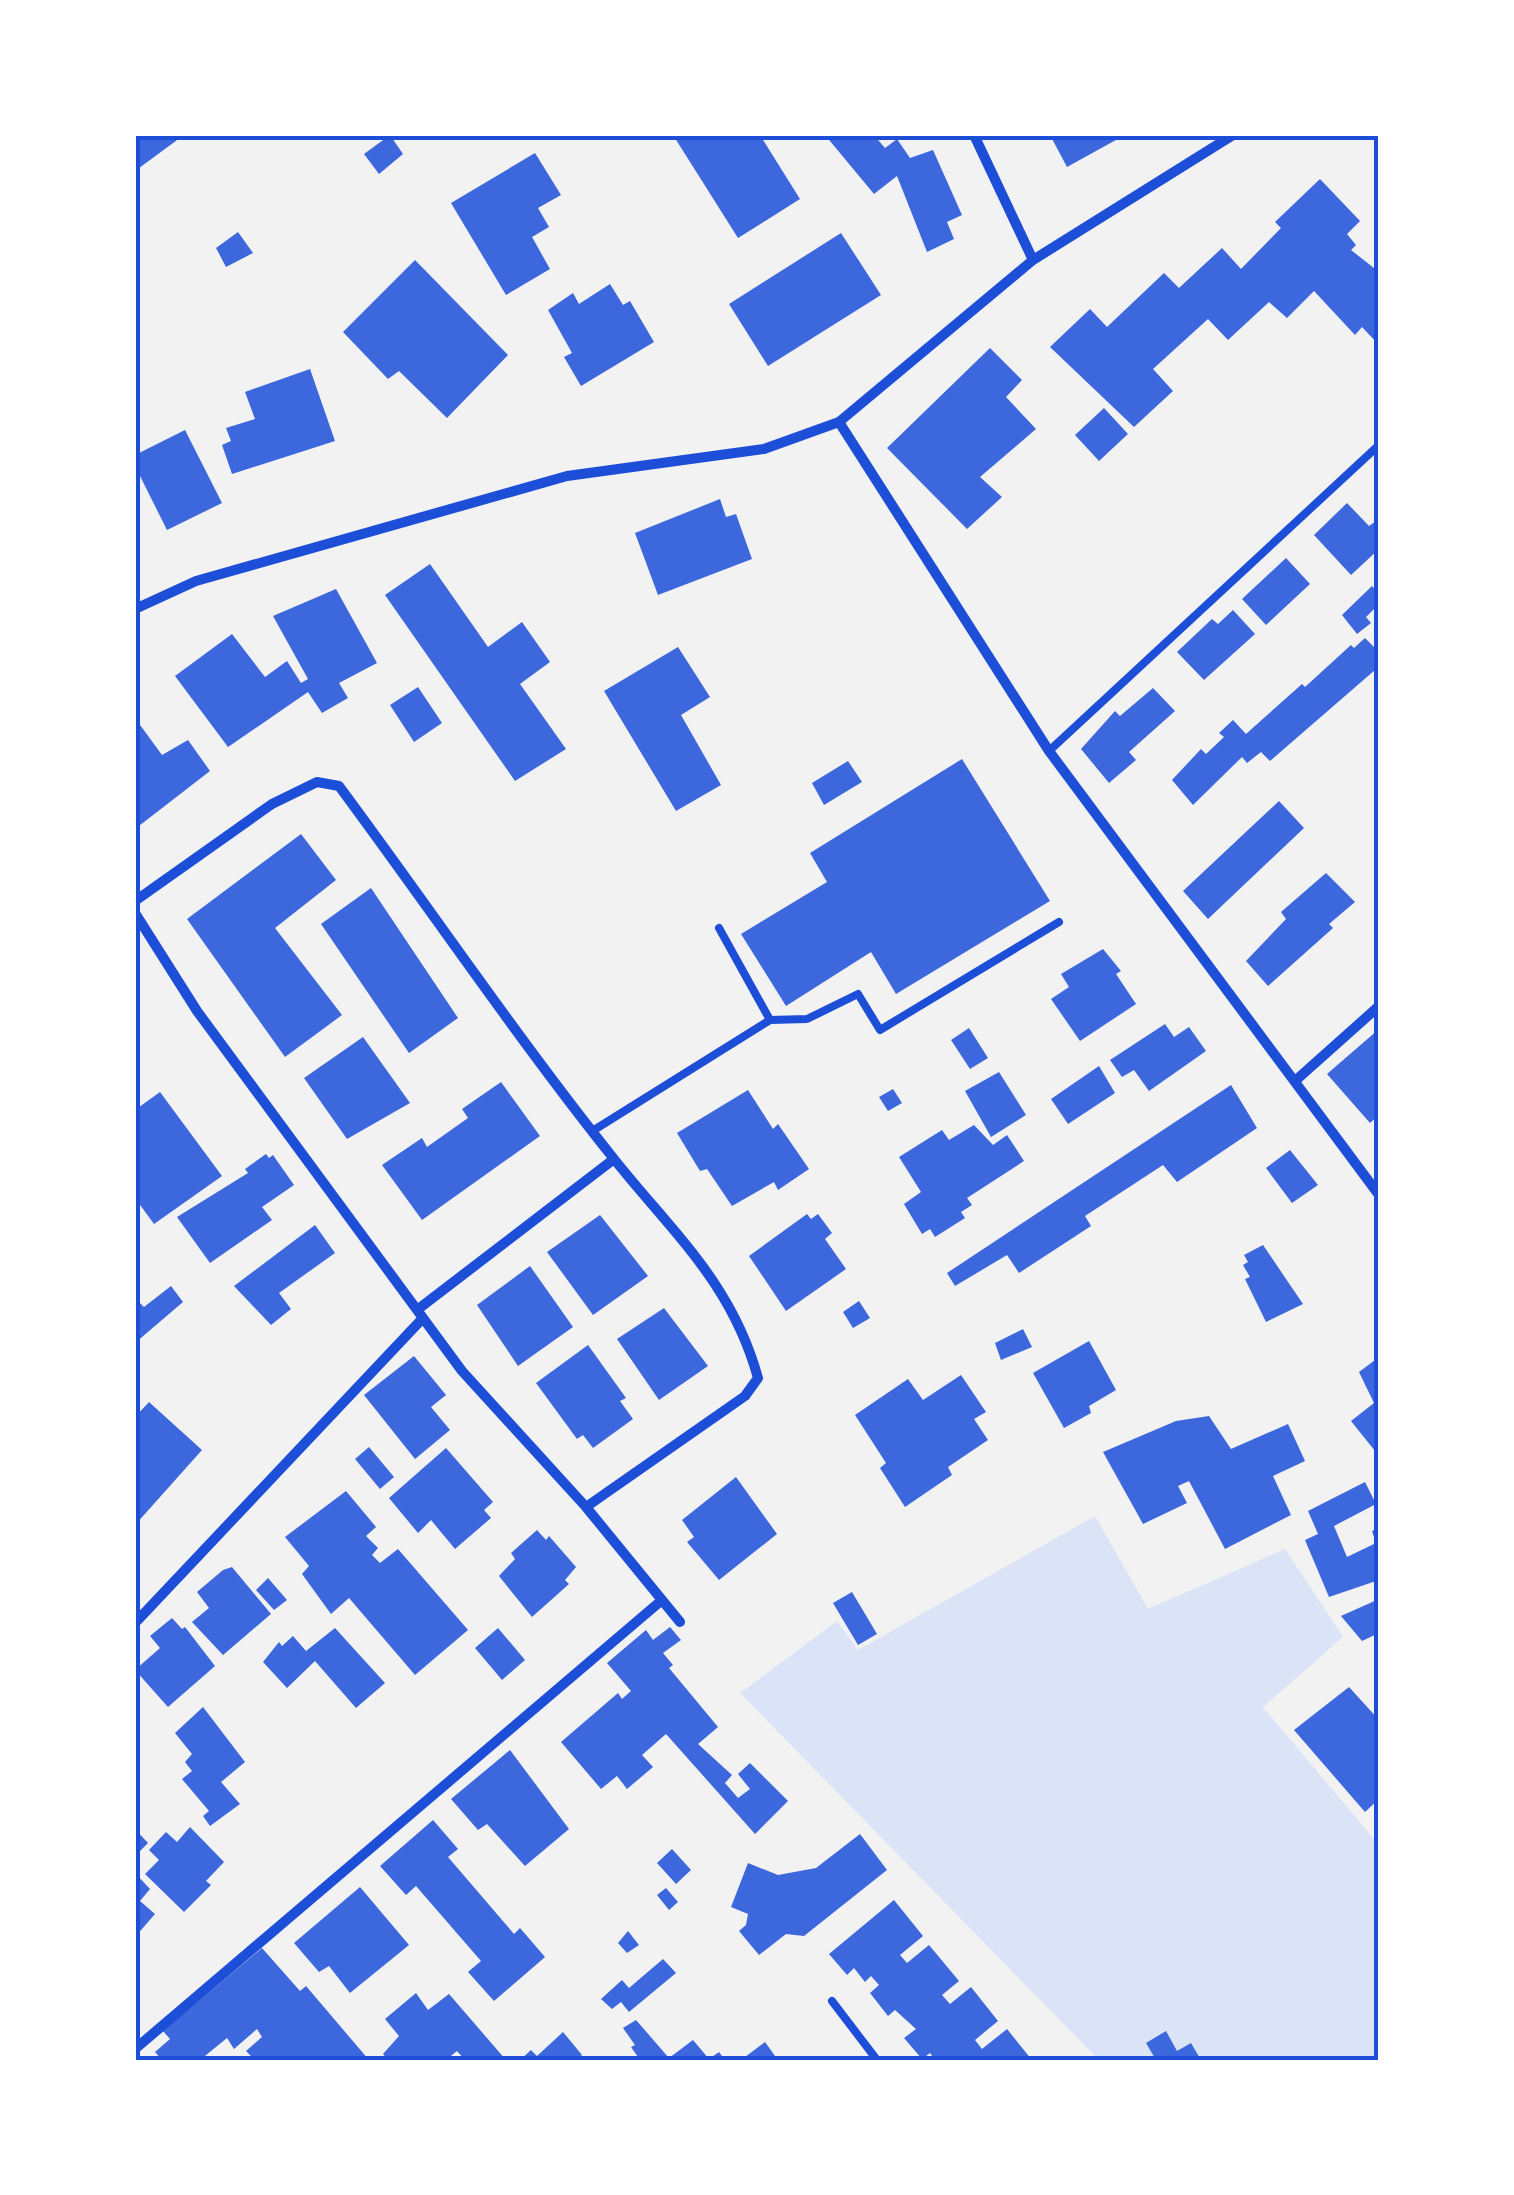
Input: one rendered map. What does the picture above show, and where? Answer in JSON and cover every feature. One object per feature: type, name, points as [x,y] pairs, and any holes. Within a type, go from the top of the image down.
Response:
[{"type":"street","points":[[974,135],[1034,260]]},
{"type":"street","points":[[135,609],[196,580],[567,476],[764,449],[839,422],[1034,260],[1233,135]]},
{"type":"street","points":[[839,422],[1049,751],[1379,1195]]},
{"type":"street","points":[[135,900],[272,804],[318,782],[339,786],[614,1159],[686,1239],[746,1333],[758,1378],[745,1396],[586,1507]]},
{"type":"street","points":[[135,913],[197,1011],[462,1370],[586,1507],[680,1622]]},
{"type":"street","points":[[1295,1082],[1379,1006]]},
{"type":"street","points":[[135,1623],[420,1314],[614,1159]]},
{"type":"street","points":[[135,2049],[662,1600]]},
{"type":"lane","points":[[1049,751],[1379,445]]},
{"type":"lane","points":[[594,1130],[770,1020],[806,1019],[858,994],[880,1030],[1059,922]]},
{"type":"lane","points":[[719,928],[770,1020]]},
{"type":"lane","points":[[832,2001],[877,2060]]},
{"type":"shaded area","points":[[1095,1516],[1148,1609],[1285,1549],[1343,1637],[1263,1707],[1379,1845],[1379,2060],[1099,2060],[740,1693],[837,1621],[858,1650]]},
{"type":"building","points":[[135,135],[184,135],[135,171]]},
{"type":"building","points":[[390,135],[403,154],[379,174],[364,154]]},
{"type":"building","points":[[673,135],[760,135],[800,199],[738,238]]},
{"type":"building","points":[[825,135],[874,135],[885,148],[897,139],[910,158],[933,150],[962,215],[947,222],[954,239],[927,252],[897,176],[874,194]]},
{"type":"building","points":[[1050,135],[1125,135],[1067,167]]},
{"type":"building","points":[[535,153],[561,195],[538,208],[549,227],[532,237],[550,269],[506,295],[451,203]]},
{"type":"building","points":[[1320,179],[1360,221],[1347,234],[1356,245],[1351,250],[1379,272],[1379,345],[1362,327],[1355,335],[1314,291],[1287,318],[1269,302],[1228,340],[1208,319],[1153,369],[1173,391],[1134,427],[1050,347],[1090,309],[1107,327],[1164,273],[1179,288],[1222,248],[1241,269],[1281,228],[1275,222]]},
{"type":"building","points":[[238,232],[253,253],[226,267],[216,248]]},
{"type":"building","points":[[841,233],[881,295],[768,366],[729,304]]},
{"type":"building","points":[[415,260],[508,355],[447,418],[399,371],[388,379],[343,332]]},
{"type":"building","points":[[610,284],[623,305],[630,301],[654,342],[581,386],[564,357],[572,353],[548,310],[573,293],[579,304]]},
{"type":"building","points":[[990,348],[1022,380],[1006,397],[1036,429],[980,477],[1002,497],[967,529],[887,448]]},
{"type":"building","points":[[310,369],[335,441],[232,474],[222,445],[231,441],[226,428],[255,419],[245,392]]},
{"type":"building","points":[[1104,408],[1128,434],[1099,461],[1075,435]]},
{"type":"building","points":[[185,430],[222,503],[167,530],[135,466],[135,455]]},
{"type":"building","points":[[720,499],[726,517],[736,514],[752,559],[658,595],[635,533]]},
{"type":"building","points":[[1347,503],[1369,526],[1379,519],[1379,549],[1351,575],[1314,535]]},
{"type":"building","points":[[1286,558],[1310,584],[1266,625],[1242,599]]},
{"type":"building","points":[[430,564],[488,647],[522,622],[550,662],[520,684],[566,749],[515,781],[385,595]]},
{"type":"building","points":[[1372,586],[1379,594],[1379,604],[1366,617],[1371,623],[1357,634],[1342,615]]},
{"type":"building","points":[[336,589],[377,663],[339,683],[348,698],[322,713],[308,692],[228,747],[175,676],[232,634],[265,677],[287,661],[301,683],[308,679],[273,616]]},
{"type":"building","points":[[1233,610],[1255,634],[1204,680],[1177,652],[1212,619],[1218,624]]},
{"type":"building","points":[[1365,638],[1379,652],[1375,670],[1270,761],[1261,752],[1247,763],[1242,757],[1193,805],[1172,780],[1201,749],[1206,754],[1224,737],[1219,733],[1233,720],[1246,734],[1302,684],[1305,687],[1351,645],[1354,648]]},
{"type":"building","points":[[678,647],[710,697],[681,715],[721,785],[676,811],[604,691]]},
{"type":"building","points":[[418,687],[442,723],[414,742],[390,705]]},
{"type":"building","points":[[1153,688],[1175,711],[1129,752],[1136,760],[1109,783],[1081,749],[1115,711],[1120,716]]},
{"type":"building","points":[[135,718],[162,755],[188,740],[210,771],[135,829]]},
{"type":"building","points":[[962,759],[1050,901],[896,994],[871,952],[786,1006],[741,934],[827,882],[810,853]]},
{"type":"building","points":[[848,761],[862,782],[824,805],[812,783]]},
{"type":"building","points":[[1279,801],[1304,828],[1208,919],[1183,891]]},
{"type":"building","points":[[301,834],[336,880],[275,928],[342,1015],[285,1057],[187,919]]},
{"type":"building","points":[[1326,873],[1355,902],[1329,924],[1333,928],[1268,986],[1246,961],[1286,919],[1281,912]]},
{"type":"building","points":[[371,888],[458,1018],[409,1053],[321,924]]},
{"type":"building","points":[[1103,949],[1121,971],[1116,974],[1136,1004],[1080,1041],[1051,999],[1069,987],[1061,974]]},
{"type":"building","points":[[1165,1024],[1174,1037],[1189,1027],[1206,1051],[1149,1091],[1134,1070],[1122,1077],[1110,1060]]},
{"type":"building","points":[[969,1028],[988,1058],[970,1069],[951,1040]]},
{"type":"building","points":[[1379,1029],[1379,1115],[1370,1123],[1327,1074]]},
{"type":"building","points":[[363,1037],[410,1103],[347,1139],[304,1078]]},
{"type":"building","points":[[1099,1066],[1115,1093],[1068,1124],[1051,1099]]},
{"type":"building","points":[[999,1072],[1026,1115],[991,1137],[965,1091]]},
{"type":"building","points":[[501,1082],[540,1136],[422,1220],[382,1165],[422,1138],[427,1147],[468,1118],[462,1109]]},
{"type":"building","points":[[1231,1085],[1257,1128],[1177,1182],[1163,1165],[1085,1216],[1091,1226],[1019,1273],[1007,1255],[955,1286],[947,1273]]},
{"type":"building","points":[[893,1089],[902,1103],[888,1111],[879,1097]]},
{"type":"building","points":[[748,1090],[773,1129],[778,1124],[809,1169],[778,1190],[774,1182],[732,1206],[707,1169],[700,1171],[677,1133]]},
{"type":"building","points":[[160,1092],[222,1176],[154,1224],[135,1198],[135,1110]]},
{"type":"building","points":[[974,1125],[993,1145],[1007,1135],[1024,1161],[967,1198],[972,1205],[961,1212],[965,1218],[935,1237],[930,1229],[922,1234],[904,1204],[921,1192],[899,1157],[942,1130],[949,1140]]},
{"type":"building","points":[[1290,1150],[1318,1185],[1292,1203],[1266,1168]]},
{"type":"building","points":[[266,1154],[269,1158],[273,1155],[294,1185],[262,1207],[272,1220],[210,1263],[177,1217],[248,1173],[245,1169]]},
{"type":"building","points":[[807,1214],[811,1219],[818,1214],[832,1233],[825,1239],[846,1269],[786,1311],[749,1256]]},
{"type":"building","points":[[600,1215],[648,1276],[593,1315],[547,1252]]},
{"type":"building","points":[[315,1225],[335,1253],[279,1293],[291,1309],[271,1325],[234,1286]]},
{"type":"building","points":[[1263,1245],[1303,1304],[1266,1322],[1245,1279],[1250,1277],[1243,1265],[1248,1262],[1244,1255]]},
{"type":"building","points":[[530,1266],[573,1327],[518,1366],[477,1305]]},
{"type":"building","points":[[171,1286],[183,1302],[135,1343],[135,1304],[138,1301],[144,1307]]},
{"type":"building","points":[[859,1301],[870,1318],[853,1328],[843,1312]]},
{"type":"building","points":[[664,1308],[708,1366],[659,1400],[617,1339]]},
{"type":"building","points":[[1023,1329],[1032,1347],[1001,1360],[995,1343]]},
{"type":"building","points":[[1089,1341],[1116,1390],[1089,1406],[1091,1413],[1064,1428],[1033,1373]]},
{"type":"building","points":[[588,1345],[626,1398],[620,1401],[633,1419],[593,1448],[583,1435],[577,1439],[536,1383]]},
{"type":"building","points":[[414,1356],[446,1395],[431,1407],[450,1430],[415,1459],[364,1395]]},
{"type":"building","points":[[1379,1357],[1379,1456],[1351,1421],[1374,1403],[1359,1372]]},
{"type":"building","points":[[961,1375],[986,1412],[974,1419],[988,1440],[948,1467],[952,1475],[905,1507],[880,1468],[886,1463],[855,1415],[908,1379],[923,1400]]},
{"type":"building","points":[[149,1402],[202,1450],[135,1525],[135,1417]]},
{"type":"building","points":[[1209,1416],[1231,1449],[1288,1424],[1305,1461],[1273,1476],[1291,1515],[1225,1549],[1189,1481],[1178,1486],[1187,1503],[1143,1524],[1103,1452],[1176,1421]]},
{"type":"building","points":[[369,1447],[394,1477],[380,1489],[355,1459]]},
{"type":"building","points":[[446,1448],[493,1502],[484,1510],[491,1518],[455,1549],[431,1520],[418,1533],[389,1498]]},
{"type":"building","points":[[736,1477],[777,1534],[719,1580],[687,1542],[694,1537],[682,1520]]},
{"type":"building","points":[[1365,1482],[1376,1504],[1334,1526],[1347,1557],[1376,1543],[1372,1531],[1379,1528],[1379,1580],[1329,1597],[1305,1540],[1318,1534],[1308,1511]]},
{"type":"building","points":[[346,1491],[376,1527],[366,1536],[378,1548],[372,1555],[380,1563],[398,1549],[468,1630],[415,1675],[349,1598],[331,1614],[302,1574],[309,1566],[285,1537]]},
{"type":"building","points":[[537,1530],[546,1540],[549,1536],[576,1567],[565,1580],[569,1584],[532,1617],[499,1576],[515,1559],[511,1553]]},
{"type":"building","points":[[232,1567],[271,1614],[223,1655],[192,1622],[209,1608],[197,1592]]},
{"type":"building","points":[[268,1578],[287,1600],[274,1610],[256,1590]]},
{"type":"building","points":[[852,1592],[877,1634],[858,1645],[833,1603]]},
{"type":"building","points":[[1379,1599],[1379,1633],[1362,1641],[1341,1616]]},
{"type":"building","points":[[172,1618],[182,1629],[185,1627],[215,1666],[168,1707],[135,1670],[160,1648],[150,1636]]},
{"type":"building","points":[[670,1627],[681,1640],[663,1653],[673,1665],[669,1668],[718,1727],[698,1744],[732,1775],[725,1783],[738,1798],[750,1789],[738,1774],[750,1763],[788,1801],[755,1834],[666,1734],[642,1755],[653,1767],[627,1789],[617,1776],[601,1789],[561,1742],[618,1693],[622,1699],[631,1691],[607,1663],[646,1630],[653,1640]]},
{"type":"building","points":[[335,1628],[385,1683],[356,1708],[315,1661],[287,1688],[263,1662],[279,1642],[282,1646],[293,1636],[306,1651]]},
{"type":"building","points":[[498,1628],[525,1660],[502,1680],[475,1648]]},
{"type":"building","points":[[1349,1687],[1379,1720],[1379,1799],[1365,1812],[1294,1730]]},
{"type":"building","points":[[203,1707],[245,1762],[221,1782],[240,1804],[210,1826],[203,1816],[209,1811],[182,1779],[192,1771],[185,1762],[192,1754],[175,1733]]},
{"type":"building","points":[[510,1750],[569,1829],[525,1866],[487,1824],[478,1830],[451,1799]]},
{"type":"building","points":[[433,1820],[458,1849],[448,1857],[514,1934],[520,1928],[545,1957],[494,2001],[468,1972],[481,1961],[416,1886],[406,1895],[380,1866]]},
{"type":"building","points":[[190,1827],[224,1862],[206,1881],[211,1885],[184,1912],[145,1874],[159,1860],[149,1850],[166,1832],[177,1842]]},
{"type":"building","points":[[135,1829],[148,1843],[135,1856]]},
{"type":"building","points":[[860,1834],[887,1870],[804,1936],[786,1934],[759,1955],[739,1931],[746,1925],[748,1914],[731,1907],[748,1863],[778,1875],[816,1868]]},
{"type":"building","points":[[672,1849],[691,1870],[676,1884],[657,1863]]},
{"type":"building","points":[[135,1873],[150,1889],[140,1901],[155,1914],[135,1937]]},
{"type":"building","points":[[360,1887],[409,1945],[350,1993],[329,1966],[319,1972],[294,1943]]},
{"type":"building","points":[[666,1888],[678,1902],[669,1910],[657,1895]]},
{"type":"building","points":[[894,1900],[923,1936],[900,1955],[907,1963],[929,1945],[959,1981],[942,1995],[950,2004],[971,1987],[998,2021],[975,2040],[982,2049],[1007,2029],[1032,2060],[935,2060],[930,2053],[922,2059],[904,2038],[916,2029],[895,2010],[888,2016],[870,1993],[879,1985],[871,1976],[865,1982],[854,1968],[847,1975],[829,1954]]},
{"type":"building","points":[[628,1931],[639,1945],[627,1953],[618,1943]]},
{"type":"building","points":[[262,1948],[300,1991],[306,1986],[369,2060],[255,2060],[246,2051],[262,2037],[257,2029],[234,2049],[227,2038],[200,2060],[162,2060],[155,2052],[170,2039],[163,2031]]},
{"type":"building","points":[[663,1959],[676,1973],[629,2012],[621,2002],[612,2009],[601,1999],[622,1980],[629,1988]]},
{"type":"building","points":[[416,1993],[428,2010],[449,1994],[506,2060],[465,2060],[457,2051],[446,2060],[388,2060],[383,2054],[399,2036],[385,2019]]},
{"type":"building","points":[[636,2020],[669,2058],[693,2040],[709,2059],[719,2052],[725,2060],[635,2060],[638,2057],[631,2047],[635,2045],[623,2028]]},
{"type":"building","points":[[1166,2031],[1177,2051],[1191,2043],[1201,2060],[1156,2060],[1146,2043]]},
{"type":"building","points":[[563,2032],[582,2055],[576,2060],[520,2060],[531,2050],[537,2056]]},
{"type":"building","points":[[765,2042],[778,2060],[741,2060]]}]
